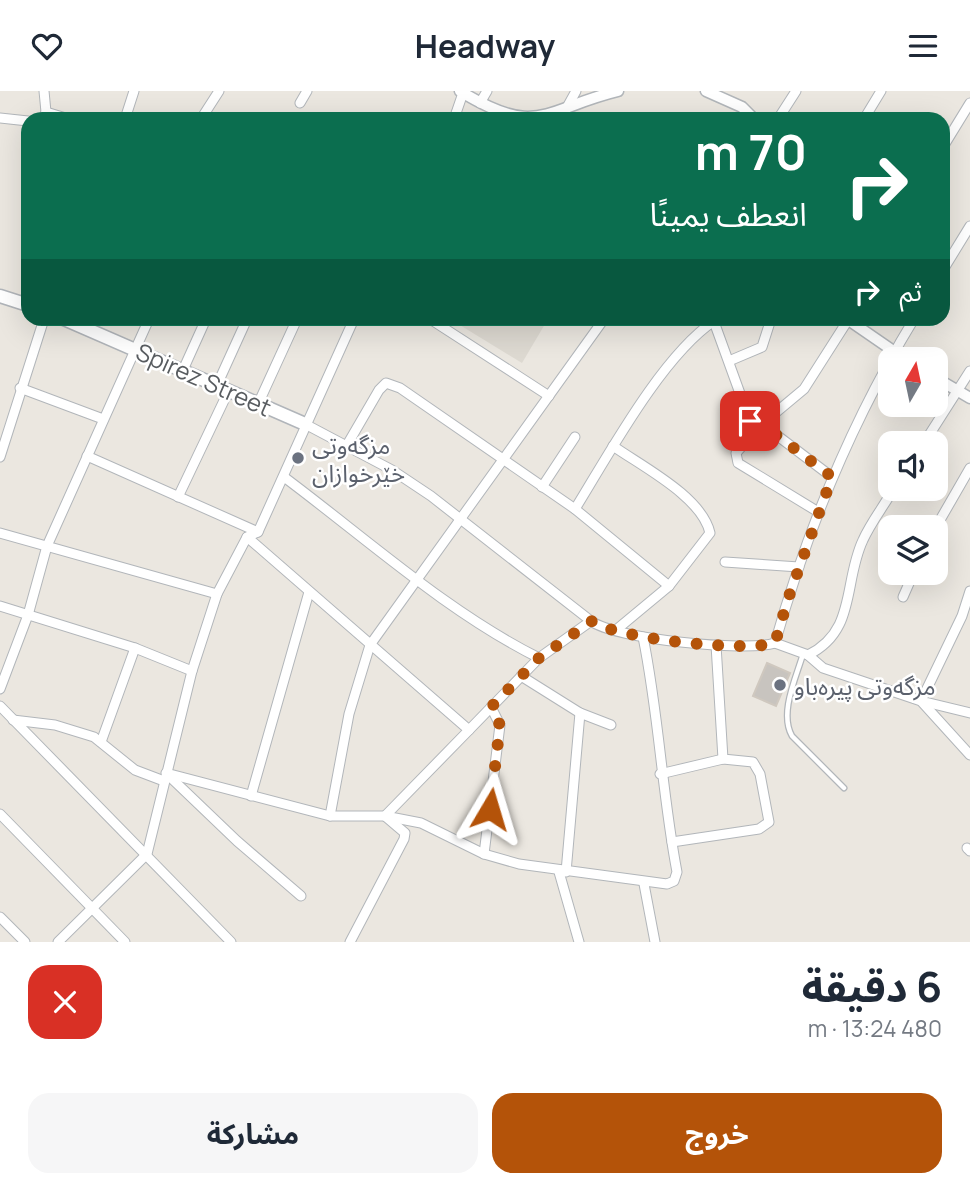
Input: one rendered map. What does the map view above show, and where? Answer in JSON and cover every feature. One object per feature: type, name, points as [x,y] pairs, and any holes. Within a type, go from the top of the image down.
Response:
[{"type":"main road","points":[[0,296],[21,303]]},
{"type":"main road","name":"Spirez Street","points":[[91,326],[305,424]]},
{"type":"street","points":[[44,91],[45,112]]},
{"type":"street","points":[[127,112],[134,91]]},
{"type":"street","points":[[206,112],[219,91]]},
{"type":"street","points":[[300,103],[307,91]]},
{"type":"street","points":[[480,103],[487,91]]},
{"type":"street","points":[[565,111],[576,91]]},
{"type":"street","points":[[559,112],[618,91]]},
{"type":"street","points":[[706,91],[742,107],[747,112]]},
{"type":"street","points":[[782,112],[796,91]]},
{"type":"street","points":[[868,112],[881,91]]},
{"type":"street","points":[[456,112],[462,92],[500,112]]},
{"type":"street","points":[[950,136],[970,103]]},
{"type":"street","points":[[0,118],[21,120]]},
{"type":"street","points":[[950,259],[970,226]]},
{"type":"street","points":[[0,457],[42,326]]},
{"type":"street","points":[[0,688],[28,615],[47,546],[146,326]]},
{"type":"street","points":[[183,370],[203,326]]},
{"type":"street","points":[[178,496],[223,388],[245,326]]},
{"type":"street","points":[[258,404],[294,326]]},
{"type":"street","points":[[58,942],[147,854],[192,671],[217,594],[247,537],[257,532],[351,326]]},
{"type":"street","points":[[441,326],[549,396]]},
{"type":"street","points":[[330,816],[349,714],[370,645],[505,461],[599,326]]},
{"type":"street","points":[[575,509],[613,446],[687,344],[707,326]]},
{"type":"street","points":[[716,326],[750,421],[762,424],[832,477]]},
{"type":"street","points":[[729,361],[762,347],[769,326]]},
{"type":"street","points":[[820,513],[738,463],[736,453],[762,424],[804,389],[844,326]]},
{"type":"street","points":[[858,326],[886,347]]},
{"type":"street","points":[[896,347],[910,326]]},
{"type":"street","points":[[932,431],[970,371]]},
{"type":"street","points":[[347,445],[379,390],[386,383],[400,388],[575,509],[669,586]]},
{"type":"street","points":[[775,643],[832,477],[878,383]]},
{"type":"street","points":[[948,385],[970,398]]},
{"type":"street","points":[[20,388],[103,419]]},
{"type":"street","points":[[305,424],[392,470],[599,627],[643,637],[716,645],[750,648],[775,643],[805,655],[824,669],[922,701],[970,713]]},
{"type":"street","points":[[542,488],[575,437]]},
{"type":"street","points":[[613,446],[696,505],[707,518],[710,533],[669,586],[616,630]]},
{"type":"street","points":[[87,456],[257,532]]},
{"type":"street","points":[[943,515],[970,468]]},
{"type":"street","points":[[284,477],[475,621],[539,658]]},
{"type":"street","points":[[805,655],[817,651],[840,626],[862,541],[886,501]]},
{"type":"street","points":[[0,533],[217,594]]},
{"type":"street","points":[[247,537],[468,730]]},
{"type":"street","points":[[725,562],[799,567]]},
{"type":"street","points":[[903,597],[908,585]]},
{"type":"street","points":[[922,701],[970,591]]},
{"type":"street","points":[[251,796],[309,592]]},
{"type":"street","points":[[0,606],[135,648],[192,671]]},
{"type":"street","points":[[385,816],[539,658],[592,621]]},
{"type":"street","points":[[13,720],[55,725],[94,737],[135,770],[330,816],[385,816],[421,823],[484,854],[563,872],[644,884],[667,884],[674,881],[677,872],[660,774],[656,703],[643,637]]},
{"type":"street","points":[[716,645],[723,759]]},
{"type":"street","points":[[101,743],[135,648]]},
{"type":"street","points":[[521,675],[580,713],[611,725]]},
{"type":"street","points":[[922,701],[970,755]]},
{"type":"street","points":[[0,706],[231,942]]},
{"type":"street","points":[[484,854],[500,725],[491,707]]},
{"type":"street","points":[[579,942],[563,872],[580,713]]},
{"type":"street","points":[[660,774],[723,759],[746,760],[757,767],[770,817],[767,826],[733,834],[672,842]]},
{"type":"street","points":[[165,777],[301,895]]},
{"type":"street","points":[[0,814],[125,942]]},
{"type":"street","points":[[350,942],[404,839],[405,833],[401,827],[385,816]]},
{"type":"street","points":[[644,884],[655,942]]},
{"type":"street","points":[[0,917],[25,942]]},
{"type":"lane","points":[[805,655],[787,714],[787,727],[845,788]]},
{"type":"shaded area","points":[[461,326],[544,326],[522,363]]},
{"type":"building","points":[[767,663],[790,673],[776,706],[753,696]]},
{"type":"place","name":"مزگەوتی خێرخوازان","points":[[298,458]]},
{"type":"place","name":"مزگەوتی پیرەباو","points":[[780,685]]},
{"type":"route","points":[[490,809],[500,725],[491,707],[539,658],[563,638],[592,621],[599,627],[643,637],[750,648],[775,643],[832,477],[762,424],[750,421]]}]
